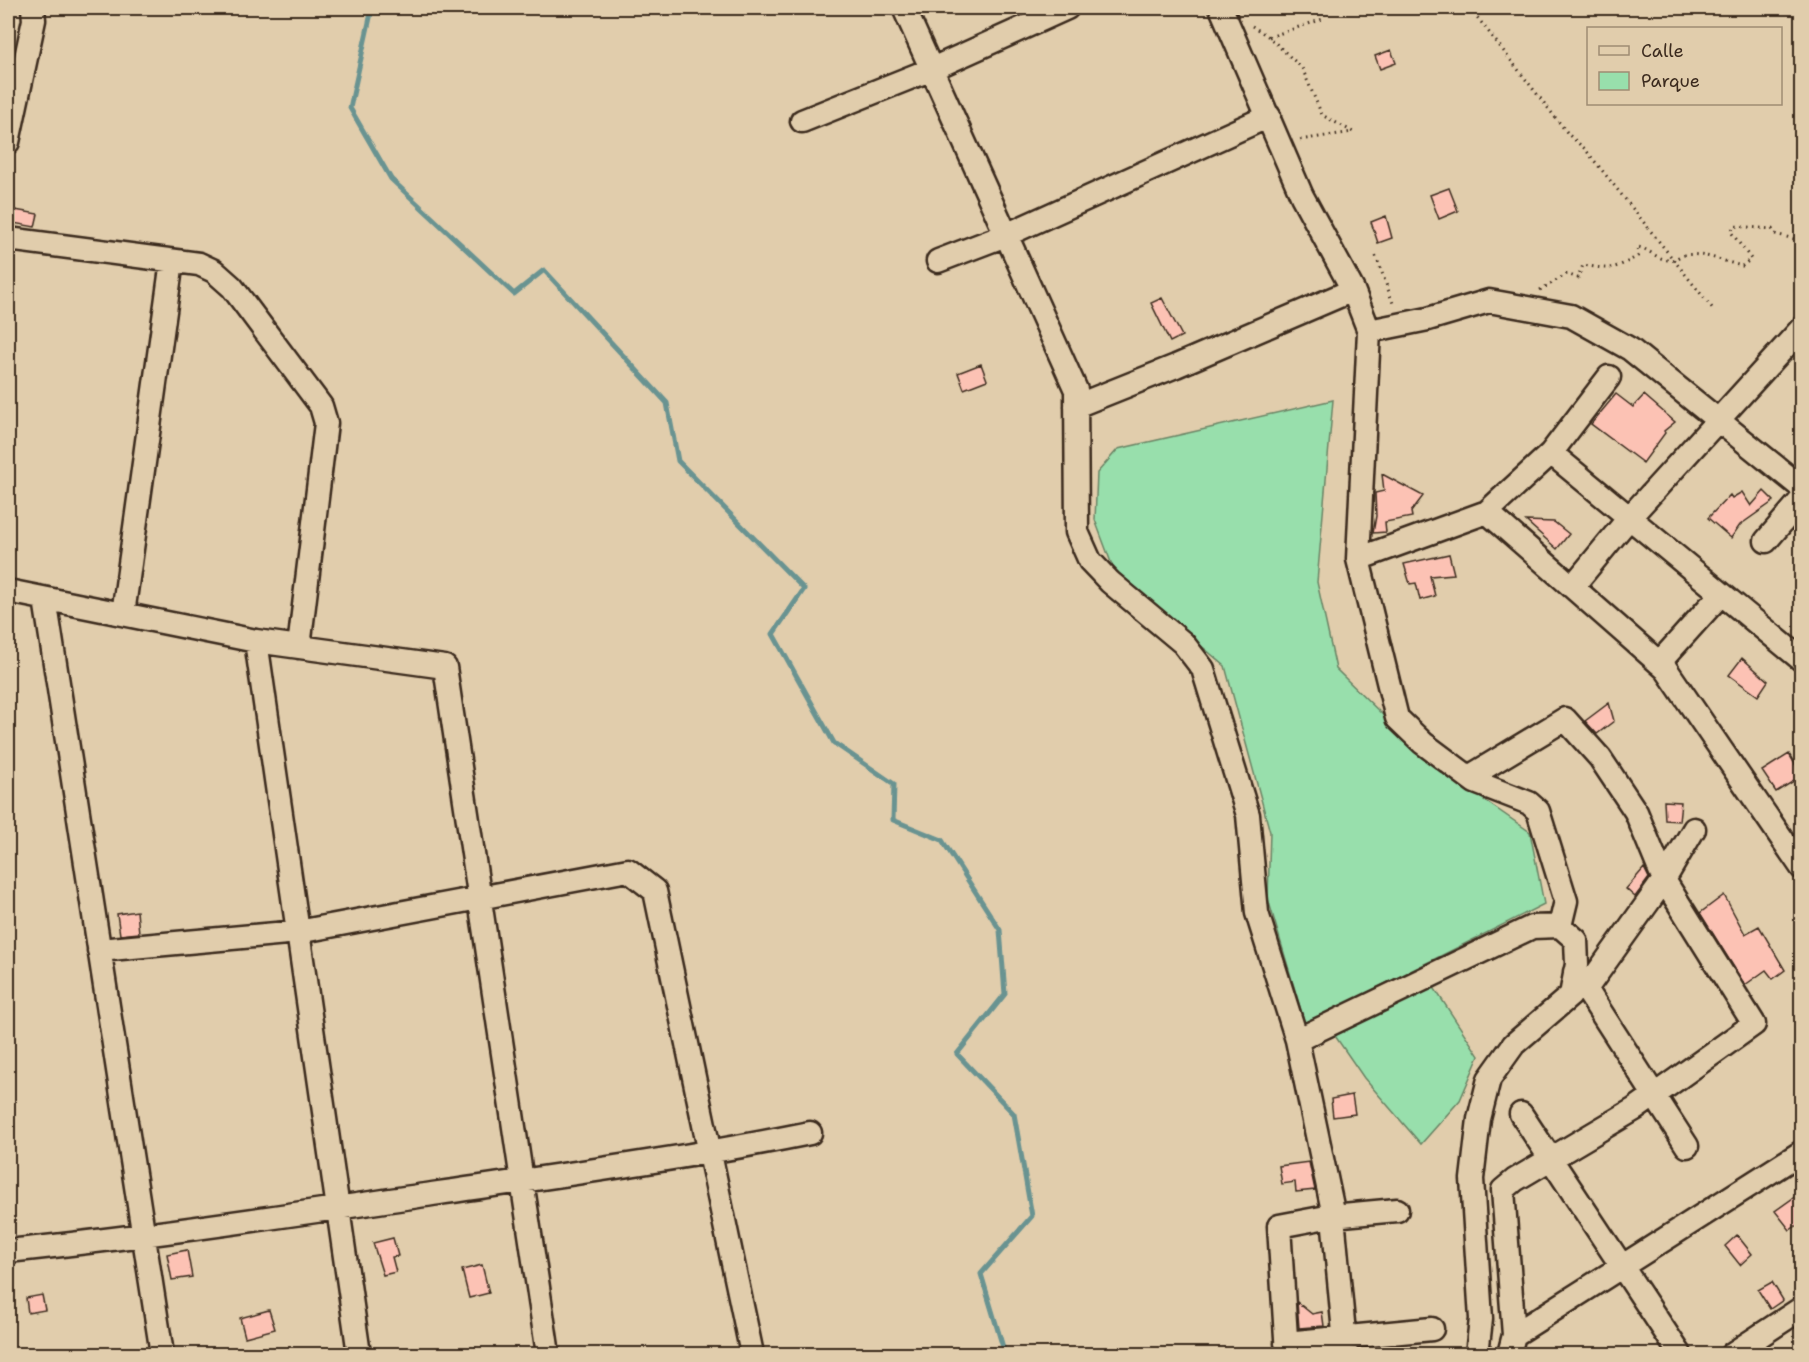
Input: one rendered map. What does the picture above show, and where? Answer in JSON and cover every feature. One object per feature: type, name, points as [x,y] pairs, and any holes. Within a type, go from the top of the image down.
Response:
[{"type":"street","points":[[8,142],[34,20],[33,8]]},
{"type":"street","points":[[904,8],[1076,390],[1077,532],[1090,561],[1110,582],[1183,643],[1203,669],[1248,815],[1257,913],[1297,1040],[1332,1206],[1346,1347]]},
{"type":"street","points":[[802,121],[932,69],[1067,8]]},
{"type":"street","points":[[1221,8],[1302,196],[1353,290],[1369,331],[1358,559],[1397,718],[1423,743],[1469,777],[1529,803],[1538,811],[1566,901],[1560,926]]},
{"type":"street","points":[[938,261],[1006,235],[1269,116]]},
{"type":"street","points":[[8,239],[199,264],[214,271],[232,287],[321,406],[326,423],[299,647]]},
{"type":"street","points":[[123,614],[172,261]]},
{"type":"street","points":[[1076,406],[1353,290]]},
{"type":"street","points":[[1369,331],[1401,325],[1489,301],[1571,316],[1630,349],[1802,488]]},
{"type":"street","points":[[1573,586],[1629,518],[1802,328]]},
{"type":"street","points":[[1358,559],[1486,512],[1551,453],[1609,377]]},
{"type":"street","points":[[1551,453],[1802,660]]},
{"type":"street","points":[[1766,541],[1802,499]]},
{"type":"street","points":[[1486,512],[1666,669],[1802,868]]},
{"type":"street","points":[[8,591],[256,641],[445,667],[548,1354]]},
{"type":"street","points":[[1659,663],[1721,594]]},
{"type":"street","points":[[45,599],[162,1354]]},
{"type":"street","points":[[256,641],[359,1354]]},
{"type":"street","points":[[1469,777],[1565,719],[1600,758],[1636,812],[1664,880],[1754,1024],[1654,1095],[1503,1191],[1512,1345]]},
{"type":"street","points":[[1477,1354],[1481,1319],[1472,1179],[1479,1119],[1489,1079],[1514,1044],[1571,995],[1664,880],[1694,829]]},
{"type":"street","points":[[99,950],[298,932],[628,870],[655,891],[712,1153],[752,1354]]},
{"type":"street","points":[[1297,1040],[1532,927],[1560,926],[1576,940],[1581,980],[1687,1146]]},
{"type":"street","points":[[1521,1114],[1680,1354]]},
{"type":"street","points":[[8,1251],[143,1237],[712,1153],[810,1133]]},
{"type":"street","points":[[1512,1345],[1622,1267],[1802,1152]]},
{"type":"street","points":[[1398,1210],[1332,1216],[1279,1226],[1286,1349],[1346,1347],[1432,1329]]},
{"type":"street","points":[[1732,1354],[1802,1308]]},
{"type":"path","points":[[1470,8],[1671,260],[1713,309]]},
{"type":"path","points":[[1269,37],[1323,19]]},
{"type":"path","points":[[1250,25],[1269,37],[1302,68],[1322,115],[1353,132],[1280,143]]},
{"type":"path","points":[[1518,306],[1536,296],[1541,288],[1558,277],[1567,274],[1578,278],[1583,265],[1610,270],[1626,263],[1638,256],[1637,247],[1643,248],[1653,256],[1671,260],[1685,255],[1699,256],[1742,266],[1751,259],[1731,232],[1734,226],[1772,229],[1775,234],[1802,241]]},
{"type":"path","points":[[1376,256],[1401,325]]},
{"type":"green space","points":[[1333,400],[1317,582],[1336,669],[1435,766],[1530,832],[1544,904],[1305,1024],[1268,899],[1270,832],[1225,666],[1115,573],[1095,520],[1097,473],[1118,449]]},
{"type":"green space","points":[[1433,986],[1479,1056],[1460,1100],[1421,1144],[1364,1078],[1331,1030]]},
{"type":"building","points":[[1391,50],[1396,63],[1380,69],[1375,56]]},
{"type":"building","points":[[1449,188],[1458,211],[1439,219],[1430,195]]},
{"type":"building","points":[[15,210],[38,214],[35,227],[13,223]]},
{"type":"building","points":[[1386,216],[1392,238],[1378,243],[1371,222]]},
{"type":"building","points":[[1162,298],[1182,336],[1170,342],[1151,303]]},
{"type":"building","points":[[981,364],[987,380],[964,389],[958,373]]},
{"type":"building","points":[[1616,394],[1633,407],[1644,395],[1675,422],[1664,431],[1665,433],[1643,463],[1591,424]]},
{"type":"building","points":[[1382,474],[1423,496],[1411,512],[1412,517],[1385,522],[1386,532],[1373,533],[1376,516],[1375,493],[1384,491]]},
{"type":"building","points":[[1764,491],[1774,501],[1740,525],[1731,538],[1708,518],[1730,495],[1732,498],[1742,492],[1751,506]]},
{"type":"building","points":[[1526,521],[1554,522],[1569,534],[1557,549]]},
{"type":"building","points":[[1449,554],[1454,574],[1430,576],[1435,596],[1420,600],[1416,583],[1410,584],[1404,564]]},
{"type":"building","points":[[1742,658],[1768,681],[1758,696],[1729,675]]},
{"type":"building","points":[[1609,703],[1614,721],[1597,734],[1585,721]]},
{"type":"building","points":[[1789,754],[1802,776],[1776,792],[1762,771]]},
{"type":"building","points":[[1664,801],[1681,802],[1679,821],[1665,820]]},
{"type":"building","points":[[1644,868],[1649,878],[1635,897],[1626,889]]},
{"type":"building","points":[[1724,895],[1745,934],[1759,926],[1785,970],[1773,979],[1766,970],[1745,985],[1700,913]]},
{"type":"building","points":[[137,911],[139,933],[120,935],[117,914]]},
{"type":"building","points":[[1352,1095],[1355,1114],[1333,1117],[1331,1099]]},
{"type":"building","points":[[1309,1162],[1315,1190],[1296,1192],[1295,1182],[1282,1184],[1279,1166]]},
{"type":"building","points":[[1796,1196],[1802,1203],[1802,1222],[1790,1230],[1775,1211]]},
{"type":"building","points":[[1737,1235],[1752,1254],[1740,1265],[1725,1246]]},
{"type":"building","points":[[393,1238],[398,1256],[392,1257],[396,1272],[383,1275],[373,1243]]},
{"type":"building","points":[[187,1250],[192,1277],[172,1280],[167,1254]]},
{"type":"building","points":[[482,1265],[489,1293],[469,1298],[462,1270]]},
{"type":"building","points":[[1772,1282],[1783,1300],[1770,1309],[1758,1290]]},
{"type":"building","points":[[42,1295],[45,1310],[28,1313],[26,1298]]},
{"type":"building","points":[[1297,1302],[1312,1314],[1322,1312],[1324,1326],[1299,1328]]},
{"type":"building","points":[[269,1310],[275,1329],[245,1337],[240,1318]]},
{"type":"waterway","points":[[363,8],[371,13],[350,108],[391,179],[514,294],[544,270],[667,403],[678,461],[804,589],[773,634],[834,743],[894,784],[893,820],[942,840],[1000,930],[1005,994],[957,1054],[1014,1114],[1032,1216],[981,1274],[1005,1354]]}]
